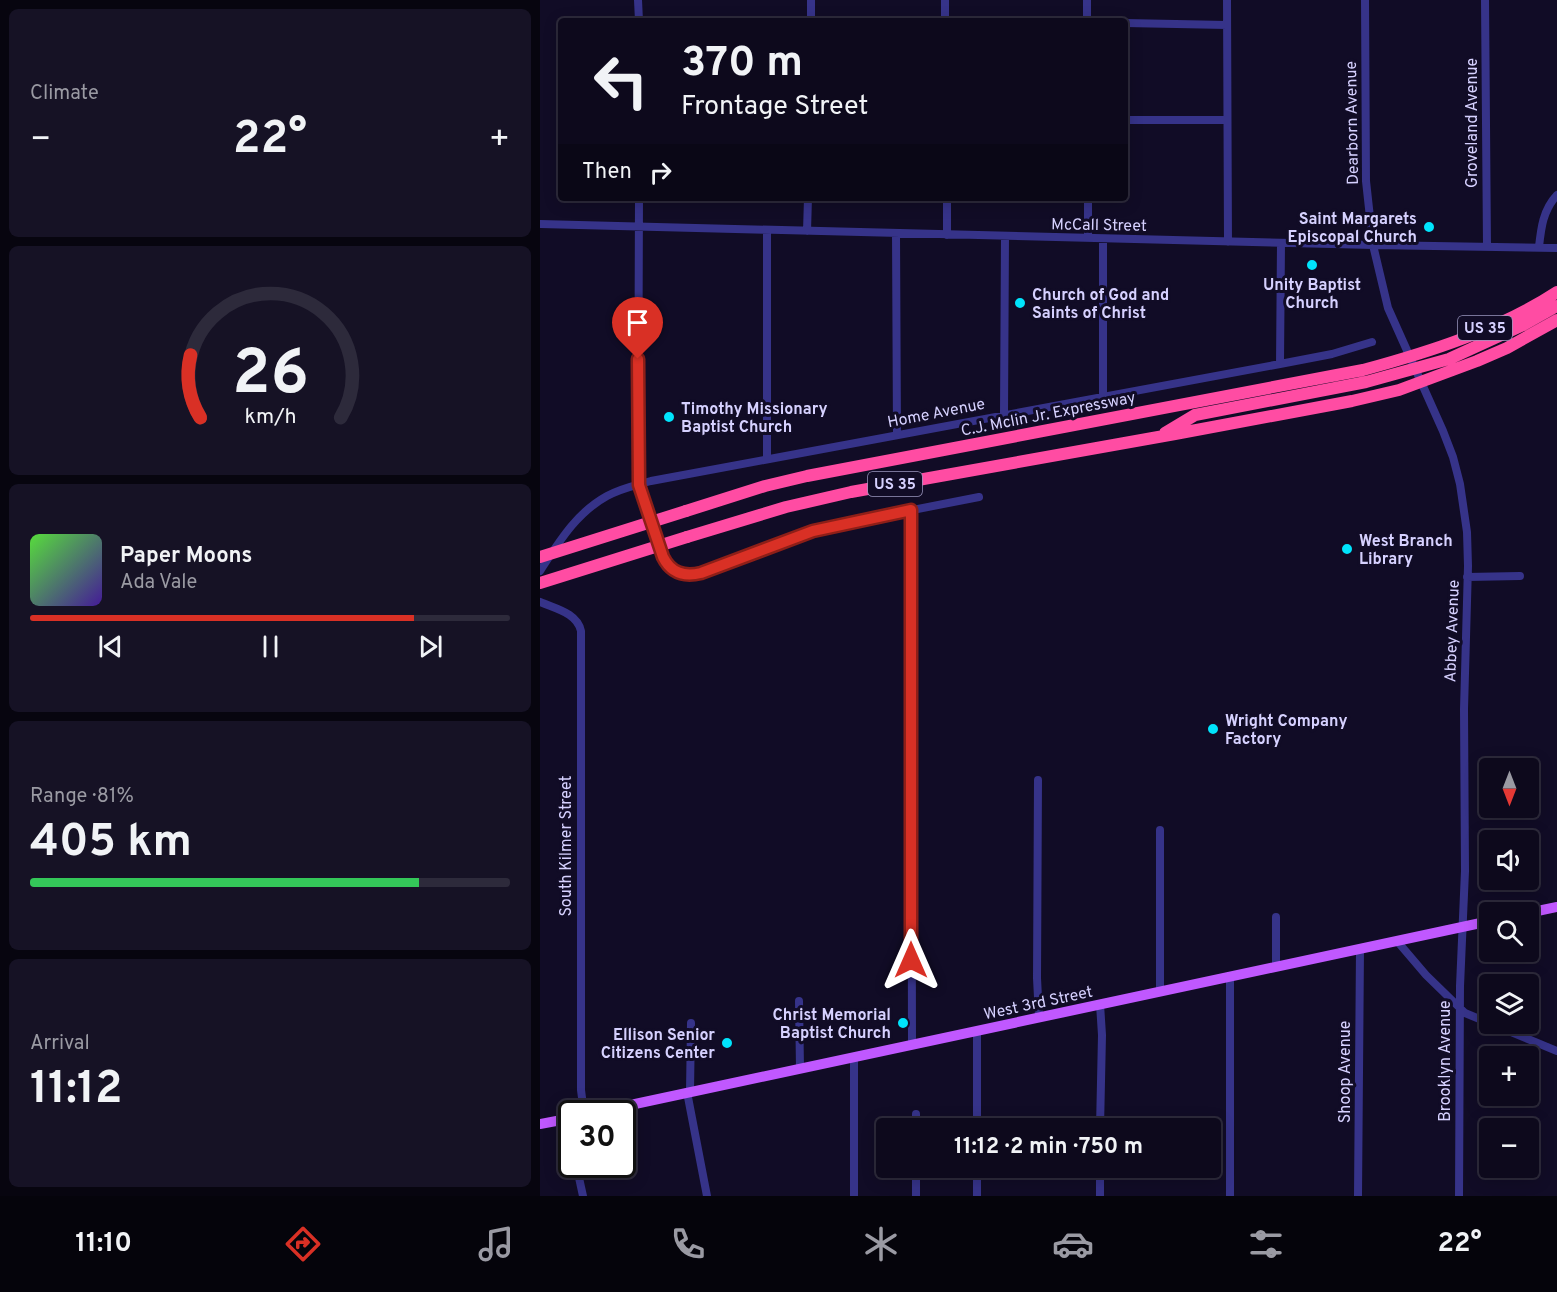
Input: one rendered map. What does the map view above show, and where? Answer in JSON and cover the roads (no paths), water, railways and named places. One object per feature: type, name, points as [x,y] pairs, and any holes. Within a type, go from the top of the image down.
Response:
[{"type":"highway","name":"C.J. Mclin Jr. Expressway","points":[[540,557],[765,486],[807,476],[1352,372],[1409,357],[1498,323],[1557,292]]},
{"type":"highway","points":[[1161,436],[1195,415],[1366,382],[1449,359],[1486,344],[1557,306]]},
{"type":"highway","name":"US 35","points":[[540,583],[818,499],[1352,401],[1421,383],[1507,348],[1557,320]]},
{"type":"main road","points":[[1539,911],[1557,907]]},
{"type":"main road","name":"West 3rd Street","points":[[636,1103],[1479,923]]},
{"type":"main road","points":[[540,1124],[558,1120]]},
{"type":"street","points":[[638,0],[639,18]]},
{"type":"street","points":[[811,18],[812,0]]},
{"type":"street","points":[[945,0],[945,18]]},
{"type":"street","points":[[1086,0],[1087,18]]},
{"type":"street","points":[[1227,0],[1228,242]]},
{"type":"street","name":"Dearborn Avenue","points":[[1365,0],[1366,181],[1373,245]]},
{"type":"street","name":"Groveland Avenue","points":[[1485,0],[1486,246]]},
{"type":"street","points":[[1128,23],[1227,25]]},
{"type":"street","points":[[1128,120],[1227,120]]},
{"type":"street","points":[[1539,247],[1543,217],[1557,195]]},
{"type":"street","points":[[639,201],[639,485],[663,557],[672,570],[684,575],[701,573],[813,531],[979,497]]},
{"type":"street","points":[[807,231],[808,201]]},
{"type":"street","points":[[947,201],[947,235]]},
{"type":"street","points":[[1088,201],[1088,238]]},
{"type":"street","name":"McCall Street","points":[[540,224],[1005,237],[1557,248]]},
{"type":"street","points":[[767,230],[767,459]]},
{"type":"street","points":[[896,234],[897,435]]},
{"type":"street","points":[[1005,237],[1005,415]]},
{"type":"street","points":[[1102,396],[1103,239]]},
{"type":"street","points":[[1280,364],[1281,243]]},
{"type":"street","name":"Abbey Avenue","points":[[1373,245],[1388,308],[1443,431],[1460,484],[1467,532],[1463,927]]},
{"type":"street","name":"Home Avenue","points":[[540,571],[559,540],[579,517],[608,495],[662,478],[1280,364],[1332,354],[1372,342]]},
{"type":"street","points":[[911,510],[912,1045]]},
{"type":"street","points":[[1467,577],[1520,576]]},
{"type":"street","name":"South Kilmer Street","points":[[540,602],[572,616],[580,625],[581,631],[580,1045],[582,1100]]},
{"type":"street","points":[[1038,780],[1037,978],[1040,1017]]},
{"type":"street","points":[[1160,830],[1160,992]]},
{"type":"street","points":[[1276,917],[1276,967]]},
{"type":"street","name":"Brooklyn Avenue","points":[[1459,1196],[1459,1008],[1463,927]]},
{"type":"street","points":[[1397,941],[1426,975],[1459,1008],[1471,1016],[1557,1051]]},
{"type":"street","name":"Shoop Avenue","points":[[1358,1196],[1360,949]]},
{"type":"street","points":[[1230,976],[1230,1196]]},
{"type":"street","points":[[799,1001],[800,1068]]},
{"type":"street","points":[[1100,1005],[1102,1035],[1100,1118]]},
{"type":"street","points":[[691,1023],[689,1092],[707,1196]]},
{"type":"street","points":[[977,1031],[977,1118]]},
{"type":"street","points":[[854,1057],[854,1196]]},
{"type":"street","points":[[579,1178],[583,1196]]},
{"type":"street","points":[[915,1178],[915,1196]]},
{"type":"street","points":[[977,1178],[977,1196]]},
{"type":"street","points":[[1100,1178],[1100,1196]]},
{"type":"place","name":"Saint Margarets Episcopal Church","points":[[1429,227]]},
{"type":"place","name":"Unity Baptist Church","points":[[1312,265]]},
{"type":"place","name":"Church of God and Saints of Christ","points":[[1020,303]]},
{"type":"place","name":"Timothy Missionary Baptist Church","points":[[669,417]]},
{"type":"place","name":"West Branch Library","points":[[1347,549]]},
{"type":"place","name":"Wright Company Factory","points":[[1213,729]]},
{"type":"place","name":"Christ Memorial Baptist Church","points":[[903,1023]]},
{"type":"place","name":"Ellison Senior Citizens Center","points":[[727,1043]]}]
